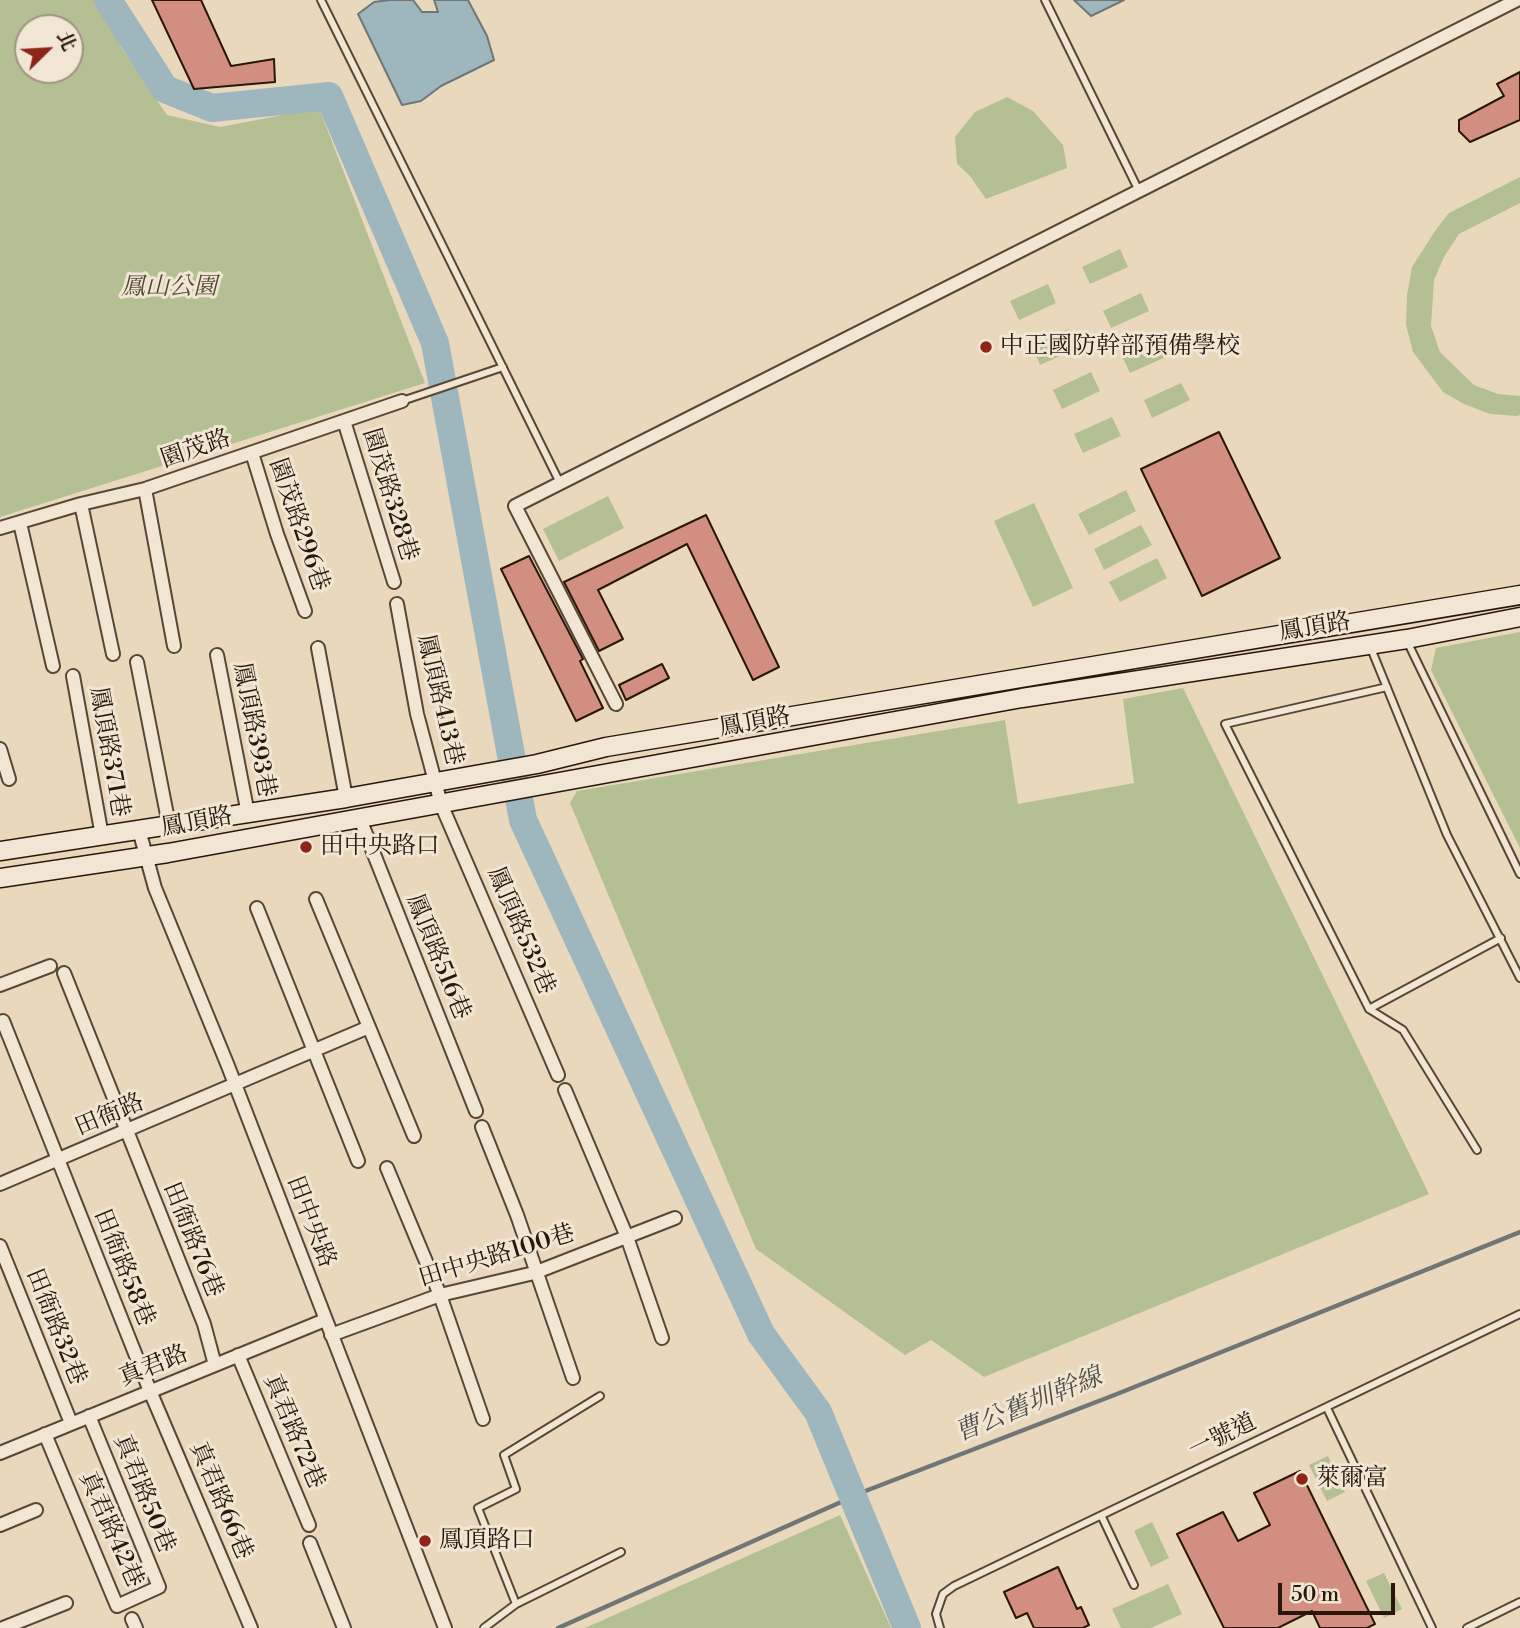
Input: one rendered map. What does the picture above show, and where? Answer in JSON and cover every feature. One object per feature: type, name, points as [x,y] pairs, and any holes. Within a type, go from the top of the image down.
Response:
[{"type":"main road","name":"鳳頂路","points":[[0,851],[247,814],[537,764],[606,747],[1520,595]]},
{"type":"main road","name":"鳳頂路","points":[[0,878],[145,857],[1022,698],[1406,639],[1520,617]]},
{"type":"street","points":[[616,704],[515,506],[1517,0]]},
{"type":"street","name":"園茂路","points":[[0,528],[81,504],[145,489],[402,401]]},
{"type":"street","name":"園茂路328巷","points":[[344,421],[394,582]]},
{"type":"street","name":"園茂路296巷","points":[[252,453],[277,534],[306,611]]},
{"type":"street","points":[[145,489],[174,646]]},
{"type":"street","points":[[81,504],[113,654]]},
{"type":"street","points":[[20,523],[53,666]]},
{"type":"street","name":"鳳頂路413巷","points":[[397,604],[417,713],[442,804]]},
{"type":"street","points":[[318,648],[346,797]]},
{"type":"street","name":"鳳頂路393巷","points":[[217,655],[247,814]]},
{"type":"street","points":[[137,662],[169,825]]},
{"type":"street","name":"鳳頂路371巷","points":[[73,676],[102,836]]},
{"type":"street","points":[[0,749],[9,779]]},
{"type":"street","name":"鳳頂路532巷","points":[[442,804],[558,1075]]},
{"type":"street","name":"鳳頂路516巷","points":[[360,819],[476,1111]]},
{"type":"street","name":"田中央路","points":[[139,830],[145,857],[445,1628]]},
{"type":"street","points":[[316,899],[414,1136]]},
{"type":"street","points":[[257,908],[358,1161]]},
{"type":"street","points":[[0,985],[50,966]]},
{"type":"street","name":"田衙路76巷","points":[[64,973],[204,1324],[215,1365]]},
{"type":"street","name":"田衙路58巷","points":[[3,1021],[150,1391]]},
{"type":"street","name":"田衙路","points":[[0,1184],[128,1132],[369,1027]]},
{"type":"street","points":[[565,1090],[627,1237],[662,1338]]},
{"type":"street","points":[[482,1127],[517,1215],[534,1273],[573,1378]]},
{"type":"street","points":[[387,1168],[440,1295],[483,1419]]},
{"type":"street","name":"田中央路100巷","points":[[331,1335],[440,1295],[534,1273],[676,1218]]},
{"type":"street","name":"田衙路32巷","points":[[0,1246],[71,1423]]},
{"type":"street","name":"真君路","points":[[0,1453],[325,1320]]},
{"type":"street","name":"真君路72巷","points":[[238,1355],[309,1525]]},
{"type":"street","name":"真君路66巷","points":[[150,1391],[251,1628]]},
{"type":"street","name":"真君路50巷","points":[[89,1416],[159,1587]]},
{"type":"street","name":"真君路42巷","points":[[45,1434],[117,1606],[159,1587]]},
{"type":"street","points":[[0,1525],[36,1510]]},
{"type":"street","points":[[310,1543],[344,1628]]},
{"type":"street","points":[[2,1628],[66,1603]]},
{"type":"lane","points":[[321,0],[560,483]]},
{"type":"lane","points":[[1045,0],[1139,191]]},
{"type":"lane","points":[[402,401],[503,367]]},
{"type":"lane","points":[[1406,639],[1520,874]]},
{"type":"lane","points":[[1369,645],[1447,835],[1520,978]]},
{"type":"lane","points":[[1387,687],[1225,724],[1369,1009],[1403,1030],[1478,1150]]},
{"type":"lane","points":[[1369,1009],[1501,938]]},
{"type":"lane","name":"一號道","points":[[940,1628],[936,1614],[943,1594],[1520,1314]]},
{"type":"lane","points":[[516,1605],[478,1508],[516,1489],[504,1455],[600,1396]]},
{"type":"lane","points":[[1327,1408],[1432,1628]]},
{"type":"lane","points":[[1102,1517],[1134,1586]]},
{"type":"lane","points":[[484,1628],[516,1605],[621,1552]]},
{"type":"lane","points":[[1467,1628],[1520,1602]]},
{"type":"green space","name":"鳳山公園","points":[[0,0],[99,0],[121,47],[167,115],[220,127],[319,108],[425,383],[0,517]]},
{"type":"green space","points":[[1007,97],[1033,111],[1063,145],[1067,168],[986,199],[970,176],[957,164],[955,137],[975,112]]},
{"type":"green space","points":[[1520,177],[1520,203],[1459,234],[1444,257],[1434,280],[1431,326],[1440,352],[1474,385],[1498,394],[1520,396],[1520,415],[1517,416],[1490,414],[1443,392],[1413,352],[1406,325],[1412,267],[1437,228],[1449,213]]},
{"type":"green space","points":[[1120,249],[1128,267],[1090,284],[1082,267]]},
{"type":"green space","points":[[1048,284],[1056,303],[1019,320],[1010,301]]},
{"type":"green space","points":[[1141,293],[1149,311],[1111,328],[1103,311]]},
{"type":"green space","points":[[1069,329],[1078,348],[1040,365],[1032,346]]},
{"type":"green space","points":[[1160,338],[1168,356],[1130,373],[1122,356]]},
{"type":"green space","points":[[1091,372],[1100,391],[1062,409],[1053,390]]},
{"type":"green space","points":[[1181,383],[1190,400],[1152,418],[1144,400]]},
{"type":"green space","points":[[1112,417],[1121,436],[1083,453],[1074,434]]},
{"type":"green space","points":[[1126,490],[1136,511],[1089,535],[1078,514]]},
{"type":"green space","points":[[608,496],[624,528],[559,561],[543,529]]},
{"type":"green space","points":[[1034,503],[1073,588],[1033,607],[994,521]]},
{"type":"green space","points":[[1141,525],[1152,545],[1104,570],[1094,549]]},
{"type":"green space","points":[[1157,558],[1167,578],[1120,602],[1109,582]]},
{"type":"green space","points":[[1520,632],[1520,848],[1431,670],[1436,648]]},
{"type":"green space","points":[[1183,688],[1429,1194],[984,1377],[931,1340],[905,1355],[756,1249],[570,803],[577,791],[1005,720],[1018,804],[1134,783],[1123,699]]},
{"type":"green space","points":[[1328,1456],[1345,1492],[1327,1501],[1309,1465]]},
{"type":"green space","points":[[840,1515],[891,1628],[585,1628]]},
{"type":"green space","points":[[1152,1522],[1169,1558],[1151,1567],[1134,1531]]},
{"type":"green space","points":[[1384,1573],[1402,1609],[1384,1618],[1366,1581]]},
{"type":"green space","points":[[1168,1584],[1182,1614],[1151,1628],[1121,1628],[1112,1609]]},
{"type":"water","points":[[413,0],[422,12],[438,12],[434,0],[468,0],[487,36],[494,60],[441,86],[421,101],[402,105],[358,14],[374,2]]},
{"type":"water","points":[[1074,0],[1124,0],[1091,16]]},
{"type":"building","points":[[152,0],[201,0],[231,66],[274,59],[275,82],[194,89]]},
{"type":"building","points":[[1520,72],[1520,120],[1470,142],[1459,131],[1459,120],[1504,96],[1497,84]]},
{"type":"building","points":[[1219,432],[1280,558],[1202,596],[1141,469]]},
{"type":"building","points":[[706,515],[779,667],[753,680],[687,544],[598,590],[623,639],[599,651],[564,582]]},
{"type":"building","points":[[529,556],[583,659],[580,661],[603,708],[576,721],[501,569]]},
{"type":"building","points":[[662,664],[669,678],[626,700],[619,685]]},
{"type":"building","points":[[1300,1471],[1375,1624],[1367,1628],[1320,1628],[1312,1611],[1278,1628],[1224,1628],[1177,1534],[1223,1512],[1238,1541],[1270,1525],[1254,1493]]},
{"type":"building","points":[[1058,1567],[1077,1609],[1081,1607],[1089,1625],[1083,1628],[1034,1628],[1027,1613],[1016,1618],[1004,1592]]},
{"type":"waterway","points":[[108,0],[165,89],[212,108],[329,96],[435,343],[523,820],[761,1334],[818,1412],[907,1628]]},
{"type":"waterway","name":"曹公舊圳幹線","points":[[558,1628],[868,1490],[1117,1394],[1520,1232]]},
{"type":"place","name":"中正國防幹部預備學校","points":[[986,347]]},
{"type":"place","name":"田中央路口","points":[[306,847]]},
{"type":"place","name":"萊爾富","points":[[1302,1479]]},
{"type":"place","name":"鳳頂路口","points":[[425,1541]]}]
